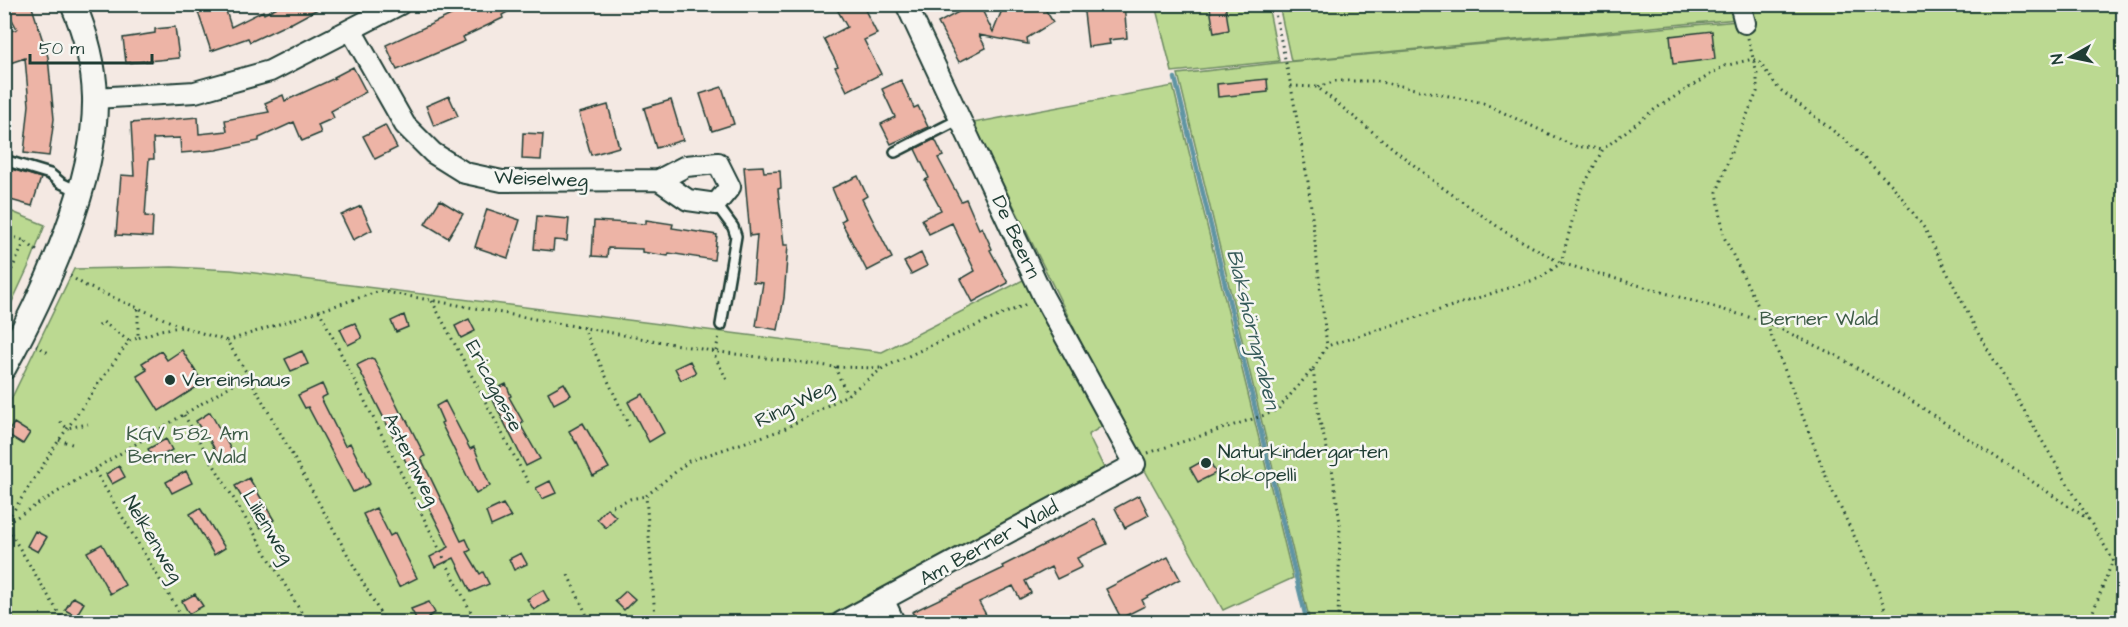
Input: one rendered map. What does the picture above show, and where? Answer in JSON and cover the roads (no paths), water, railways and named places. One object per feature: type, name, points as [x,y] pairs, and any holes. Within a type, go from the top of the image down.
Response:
[{"type":"street","points":[[4,367],[21,336],[53,265],[80,192],[90,147],[95,98],[88,48],[73,4]]},
{"type":"street","points":[[95,98],[195,92],[270,71],[400,4]]},
{"type":"street","name":"De Beern","points":[[906,4],[1043,296],[1139,459]]},
{"type":"street","name":"Weiselweg","points":[[351,30],[405,124],[433,153],[465,173],[502,181],[659,180],[686,166],[718,163],[730,187],[716,204]]},
{"type":"street","points":[[659,180],[688,200],[716,204]]},
{"type":"street","name":"Am Berner Wald","points":[[842,622],[1139,459]]},
{"type":"street","points":[[884,601],[894,622]]},
{"type":"lane","points":[[895,152],[960,119]]},
{"type":"lane","points":[[4,159],[50,174],[61,183],[80,192]]},
{"type":"lane","points":[[716,204],[733,227],[736,236],[720,325]]},
{"type":"waterway","name":"Blakshörngraben","points":[[1175,78],[1307,622]]},
{"type":"place","name":"Vereinshaus","points":[[170,380]]},
{"type":"place","name":"Naturkindergarten Kokopelli","points":[[1206,463]]},
{"type":"park label","name":"Berner Wald","points":[[1819,319]]},
{"type":"park label","name":"KGV 582 Am Berner Wald","points":[[187,446]]}]
